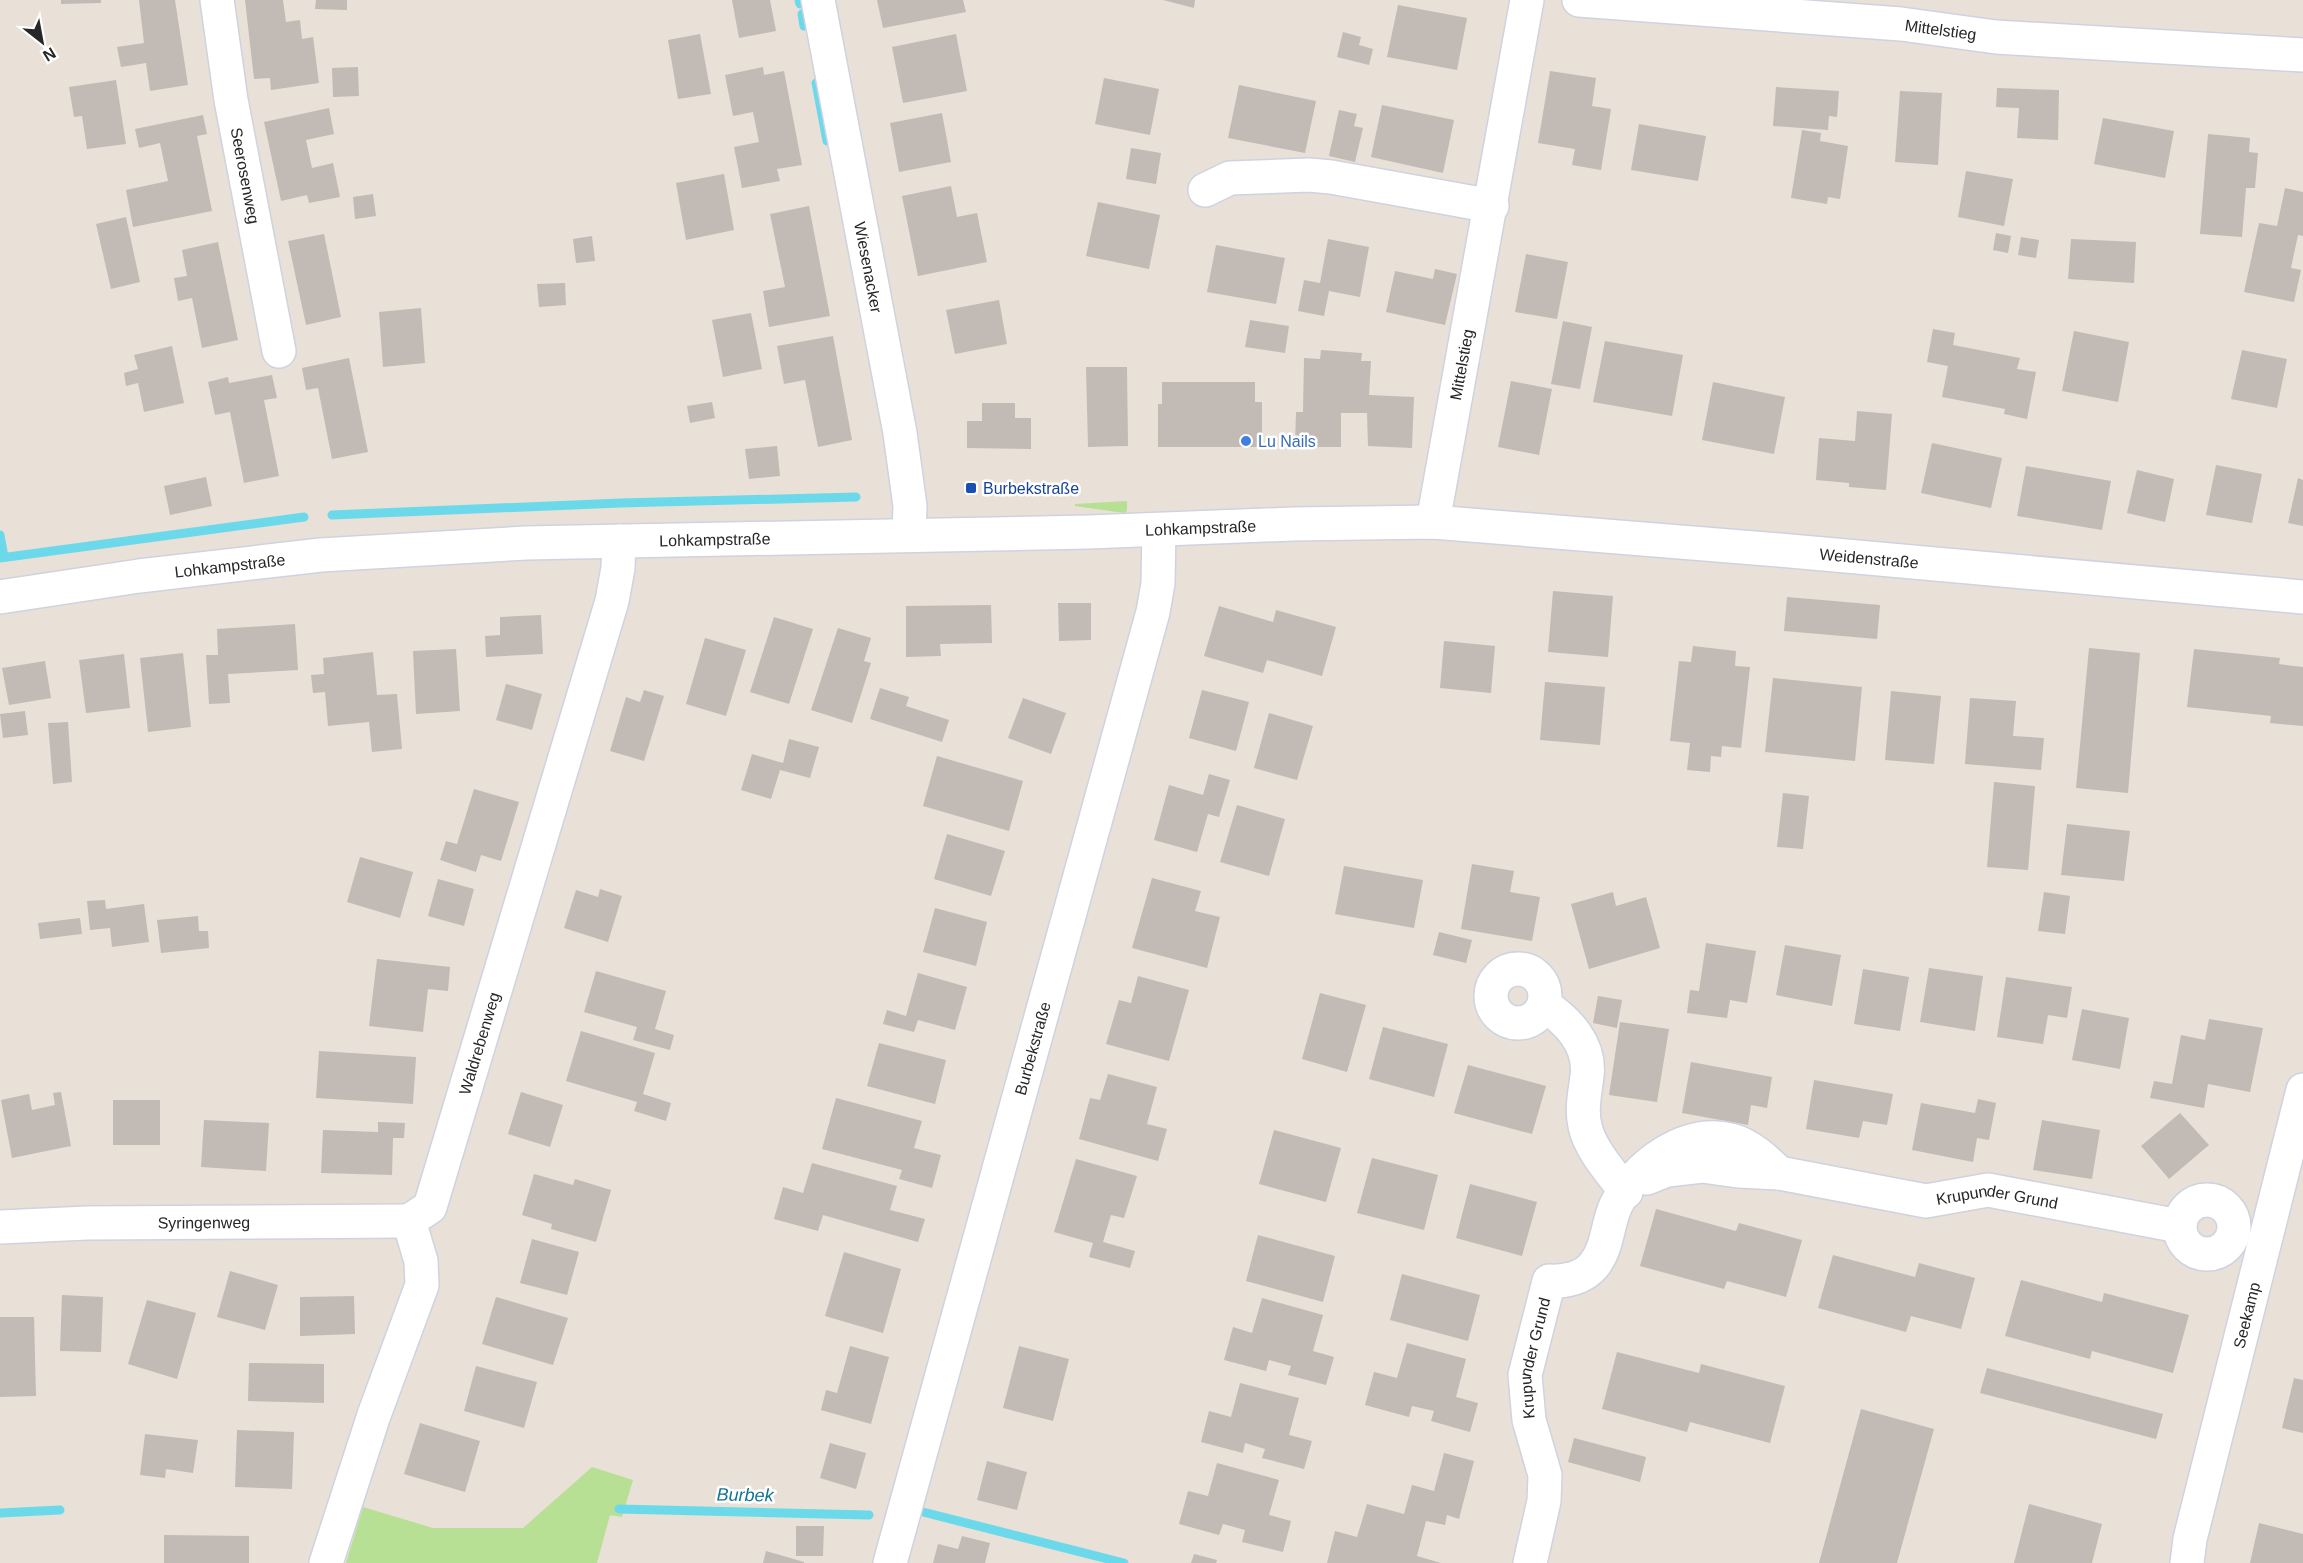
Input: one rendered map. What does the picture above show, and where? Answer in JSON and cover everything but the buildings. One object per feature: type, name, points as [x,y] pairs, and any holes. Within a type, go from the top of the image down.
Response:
[{"type":"street","name":"Seerosenweg","points":[[217,0],[233,111],[279,351]]},
{"type":"street","name":"Wiesenacker","points":[[818,0],[900,433],[908,484],[909,535]]},
{"type":"street","name":"Mittelstieg","points":[[1433,522],[1492,206],[1527,0]]},
{"type":"street","name":"Mittelstieg","points":[[1579,0],[1901,24],[1996,38],[2303,55]]},
{"type":"street","points":[[1205,190],[1230,178],[1309,175],[1492,206]]},
{"type":"street","name":"Lohkampstraße","points":[[0,597],[139,576],[321,555],[526,543],[1433,522]]},
{"type":"street","name":"Weidenstraße","points":[[1433,522],[1779,549],[2303,597]]},
{"type":"street","name":"Burbekstraße","points":[[890,1563],[1153,612],[1158,583],[1159,530]]},
{"type":"street","name":"Waldrebenweg","points":[[409,1221],[430,1207],[612,601],[620,541]]},
{"type":"street","points":[[1544,1005],[1560,1016],[1576,1035],[1586,1054],[1587,1072],[1582,1112],[1585,1129],[1592,1144],[1626,1192]]},
{"type":"street","name":"Seekamp","points":[[2166,1563],[2188,1551],[2248,1240],[2303,1090]]},
{"type":"street","name":"Krupunder Grund","points":[[1530,1563],[1544,1501],[1545,1475],[1529,1420],[1525,1375],[1549,1281],[1586,1274],[1601,1255],[1616,1205],[1644,1167],[1687,1142],[1706,1137],[1732,1141],[1749,1148],[1779,1173],[1926,1201],[1988,1190],[2179,1226],[2184,1242],[2197,1252],[2205,1254],[2214,1254],[2248,1240]]},
{"type":"street","points":[[326,1563],[335,1529],[422,1285],[421,1261],[409,1221]]},
{"type":"street","name":"Syringenweg","points":[[0,1227],[87,1223],[409,1221]]},
{"type":"green space","points":[[1127,501],[1127,511],[1124,513],[1075,506],[1075,504]]},
{"type":"green space","points":[[592,1467],[633,1480],[622,1517],[610,1515],[597,1563],[346,1563],[363,1507],[433,1528],[523,1528]]},
{"type":"waterway","points":[[799,0],[800,4]]},
{"type":"waterway","points":[[802,14],[804,26]]},
{"type":"waterway","points":[[816,83],[827,141]]},
{"type":"waterway","points":[[332,515],[620,503],[856,497]]},
{"type":"waterway","points":[[0,558],[304,517]]},
{"type":"waterway","points":[[0,535],[4,557]]},
{"type":"waterway","name":"Burbek","points":[[619,1509],[869,1515]]},
{"type":"waterway","name":"Burbek","points":[[0,1513],[60,1510]]},
{"type":"waterway","name":"Burbek","points":[[923,1512],[1124,1563]]},
{"type":"place","name":"Lu Nails","points":[[1246,441]]},
{"type":"place","name":"Burbekstraße","points":[[971,488]]}]
